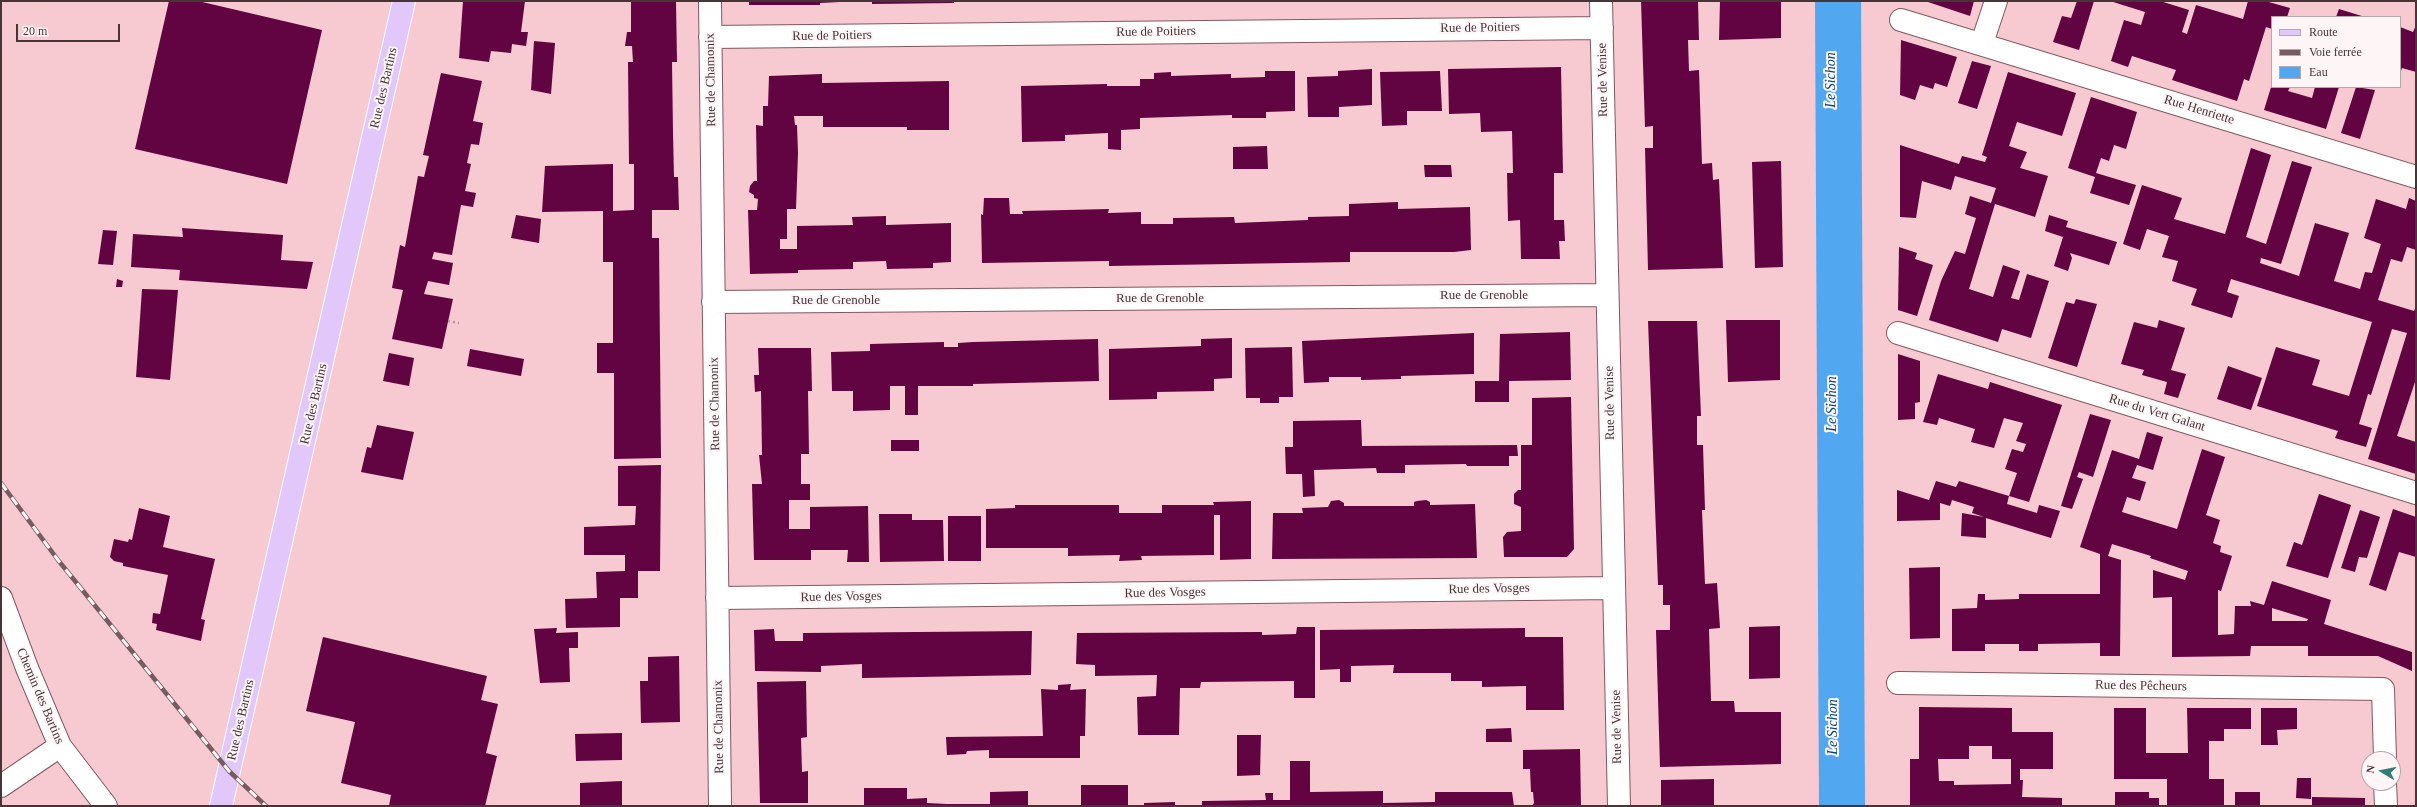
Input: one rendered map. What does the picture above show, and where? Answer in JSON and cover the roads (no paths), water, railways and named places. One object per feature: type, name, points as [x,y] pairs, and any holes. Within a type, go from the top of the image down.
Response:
[{"type":"main road","name":"Rue des Bartins","points":[[222,806],[404,1]]},
{"type":"street","name":"Rue de Chamonix","points":[[710,1],[720,806]]},
{"type":"street","name":"Rue de Venise","points":[[1601,1],[1619,806]]},
{"type":"street","points":[[1982,43],[1996,1]]},
{"type":"street","name":"Rue Henriette","points":[[1901,20],[1982,43],[2416,177]]},
{"type":"street","name":"Rue de Poitiers","points":[[710,37],[1602,28]]},
{"type":"street","name":"Rue de Grenoble","points":[[714,302],[1608,295]]},
{"type":"street","name":"Rue du Vert Galant","points":[[1898,333],[2416,493]]},
{"type":"street","name":"Rue des Vosges","points":[[717,598],[1614,588]]},
{"type":"street","name":"Chemin des Bartins","points":[[1,598],[10,647],[60,746],[106,806]]},
{"type":"street","name":"Rue des Pêcheurs","points":[[1898,683],[2383,689],[2385,751]]},
{"type":"street","points":[[1,786],[60,746]]},
{"type":"street","points":[[2385,791],[2386,806]]},
{"type":"water","name":"Le Sichon","points":[[1815,1],[1861,1],[1865,806],[1819,806]]},
{"type":"railway","points":[[1,483],[58,560],[229,771],[266,806]]}]
